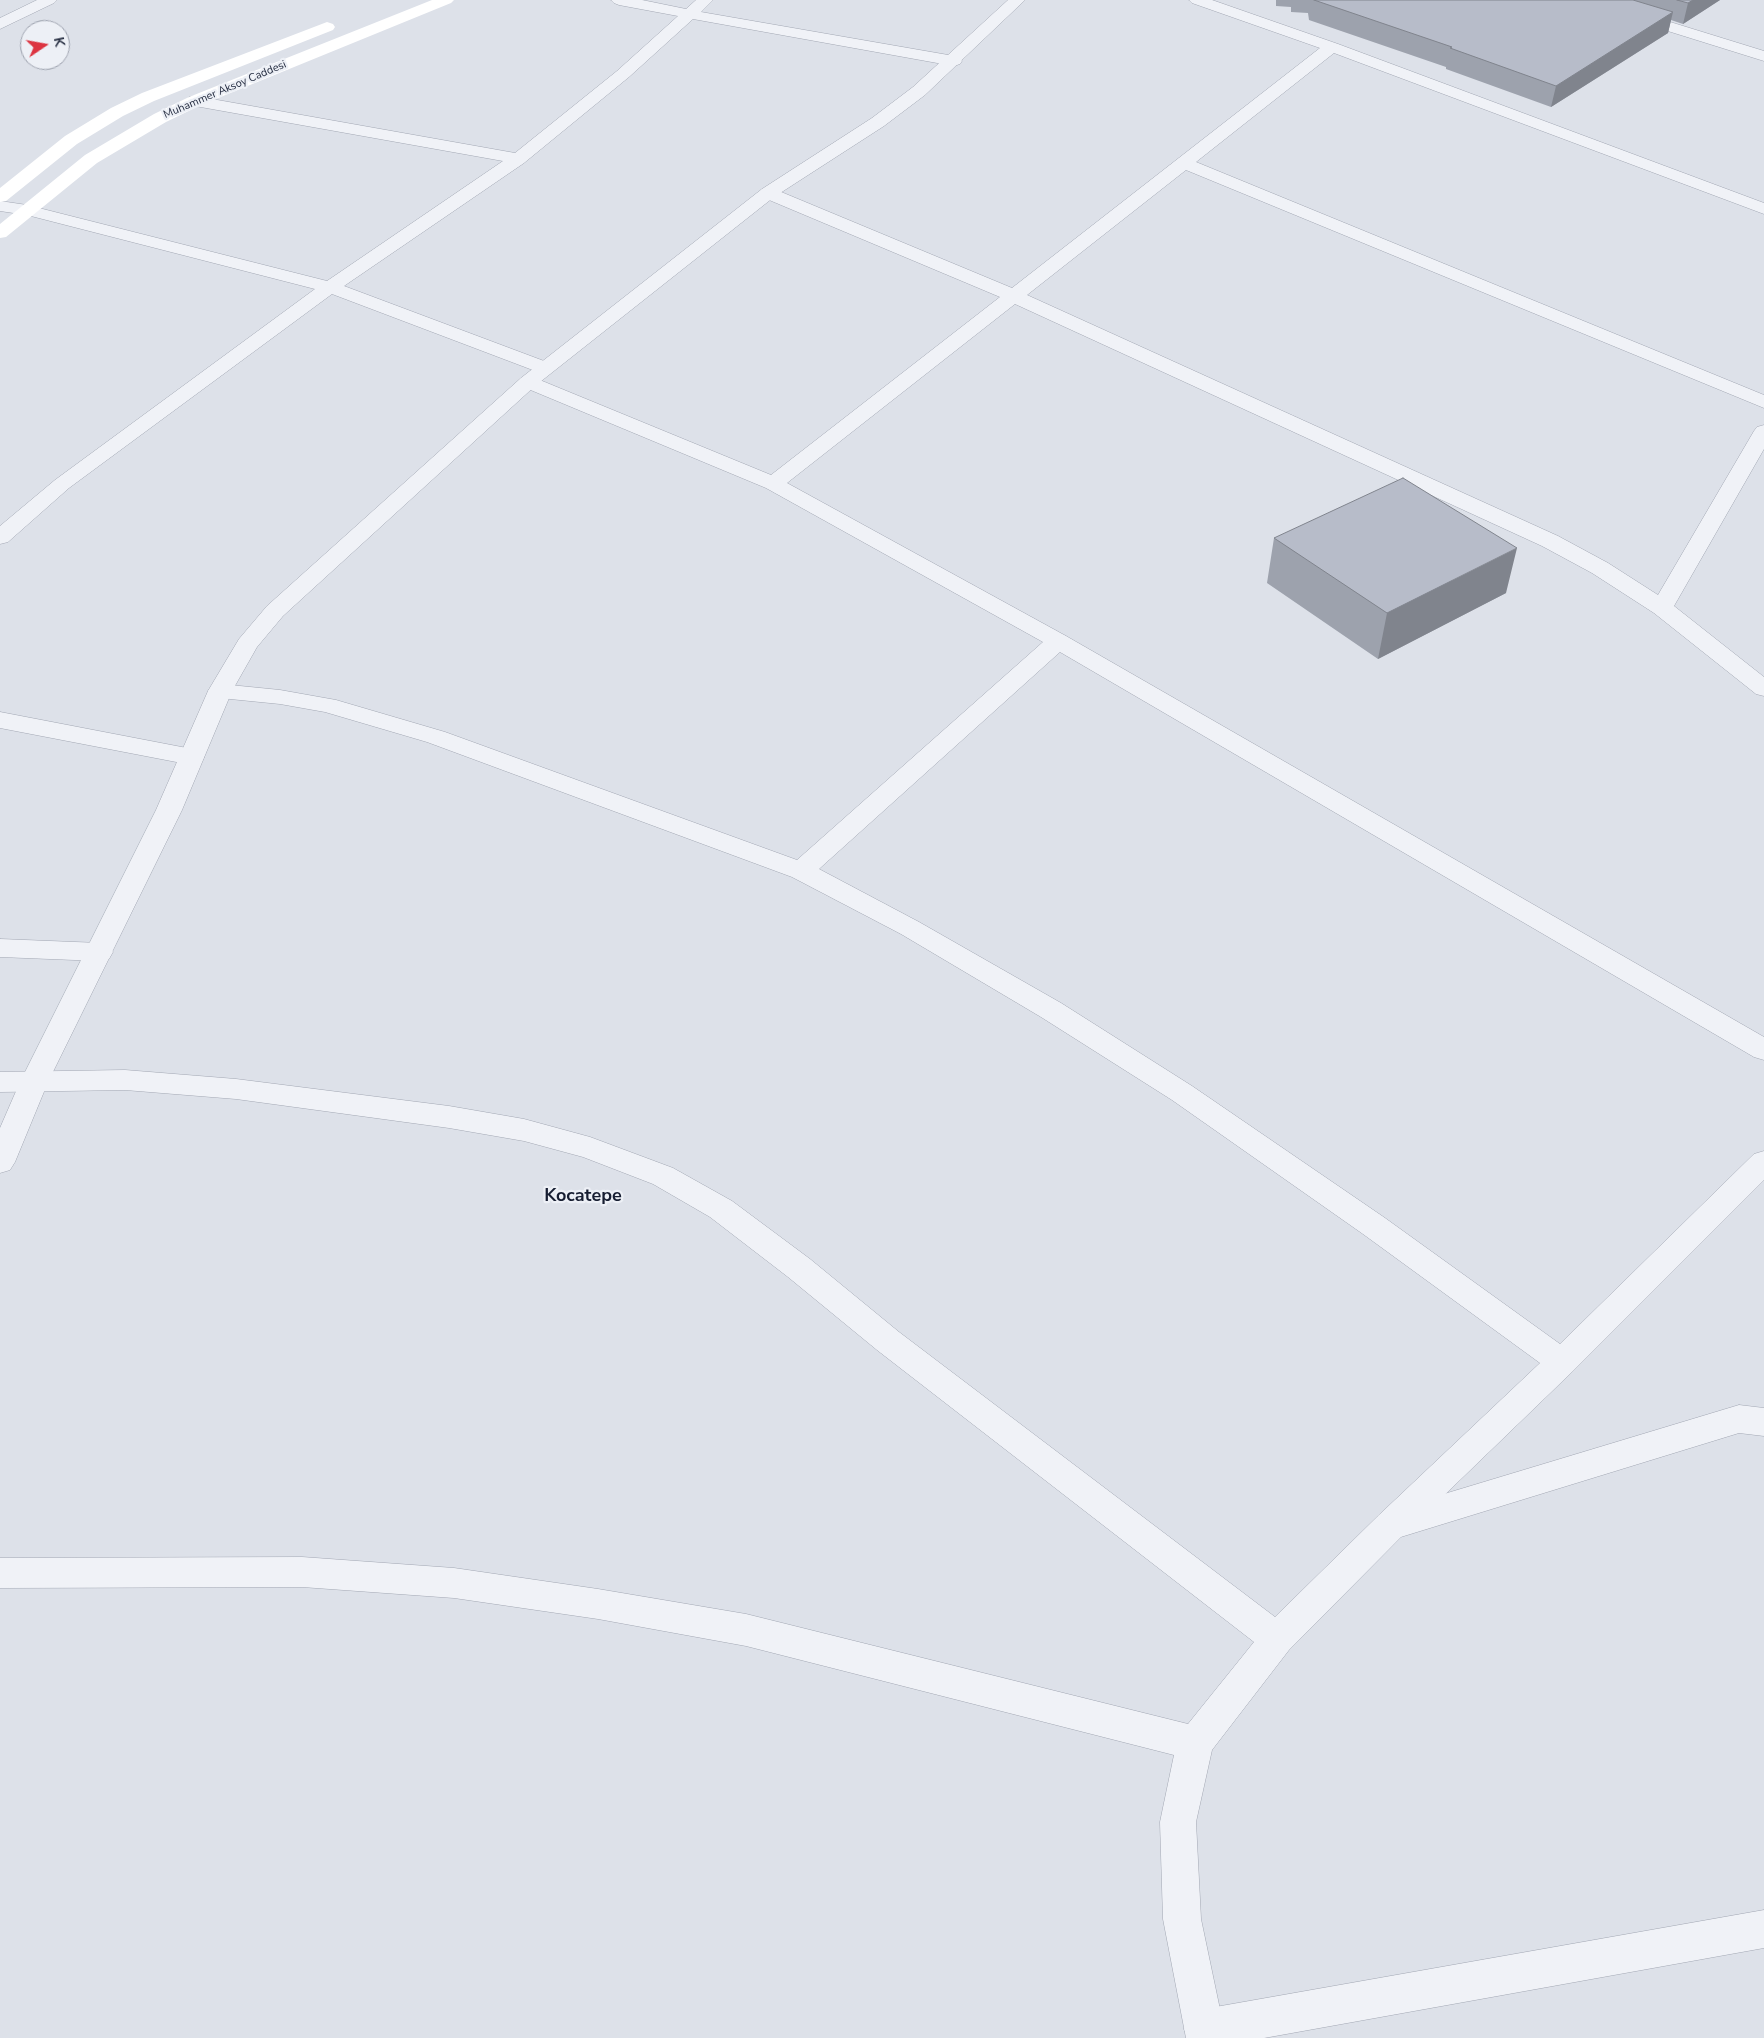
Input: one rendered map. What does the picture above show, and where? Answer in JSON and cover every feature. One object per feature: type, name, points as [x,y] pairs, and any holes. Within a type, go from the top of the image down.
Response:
[{"type":"main road","name":"Muhammer Aksoy Caddesi","points":[[0,233],[91,159],[160,118],[194,101],[446,0]]},
{"type":"main road","name":"Muhammer Aksoy Caddesi","points":[[0,197],[71,140],[117,112],[148,97],[341,22]]},
{"type":"street","points":[[0,24],[49,0]]},
{"type":"street","points":[[619,0],[954,61]]},
{"type":"street","points":[[0,537],[62,484],[330,287],[518,159],[623,74],[705,0]]},
{"type":"street","points":[[0,1162],[34,1082],[169,810],[220,691],[247,644],[275,611],[536,375],[768,193],[878,122],[919,91],[954,61],[1017,0]]},
{"type":"street","points":[[1197,0],[1332,47],[1764,209]]},
{"type":"street","points":[[1583,0],[1764,56]]},
{"type":"street","points":[[772,484],[1332,47]]},
{"type":"street","points":[[194,101],[518,159]]},
{"type":"street","points":[[1184,163],[1764,402]]},
{"type":"street","points":[[768,193],[1014,296],[1550,541],[1600,568],[1662,608],[1764,689]]},
{"type":"street","points":[[0,206],[27,210],[330,287],[536,375],[772,484],[1058,641],[1764,1050]]},
{"type":"street","points":[[1662,608],[1764,430]]},
{"type":"street","points":[[801,871],[1058,641]]},
{"type":"street","points":[[220,691],[280,697],[328,706],[436,737],[801,871],[910,928],[1051,1010],[1182,1093],[1374,1226],[1562,1362]]},
{"type":"street","points":[[0,720],[192,757]]},
{"type":"street","points":[[0,948],[100,952]]},
{"type":"street","points":[[0,1082],[125,1080],[236,1089],[449,1117],[524,1130],[571,1143],[663,1176],[721,1209],[791,1262],[888,1341],[1277,1639]]},
{"type":"street","points":[[1764,1162],[1562,1362],[1391,1525],[1277,1639],[1195,1743],[1178,1822],[1182,1919],[1205,2033],[1764,1929]]},
{"type":"street","points":[[1391,1525],[1739,1419],[1764,1422]]},
{"type":"street","points":[[0,1572],[302,1572],[454,1584],[598,1604],[746,1630],[1195,1743]]},
{"type":"building","points":[[1314,0],[1633,0],[1673,12],[1556,86],[1450,48],[1452,47]]},
{"type":"building","points":[[1677,0],[1693,0],[1688,3]]},
{"type":"building","points":[[1403,478],[1517,548],[1387,613],[1274,538]]},
{"type":"district","name":"Kocatepe","points":[[583,1197]]}]
